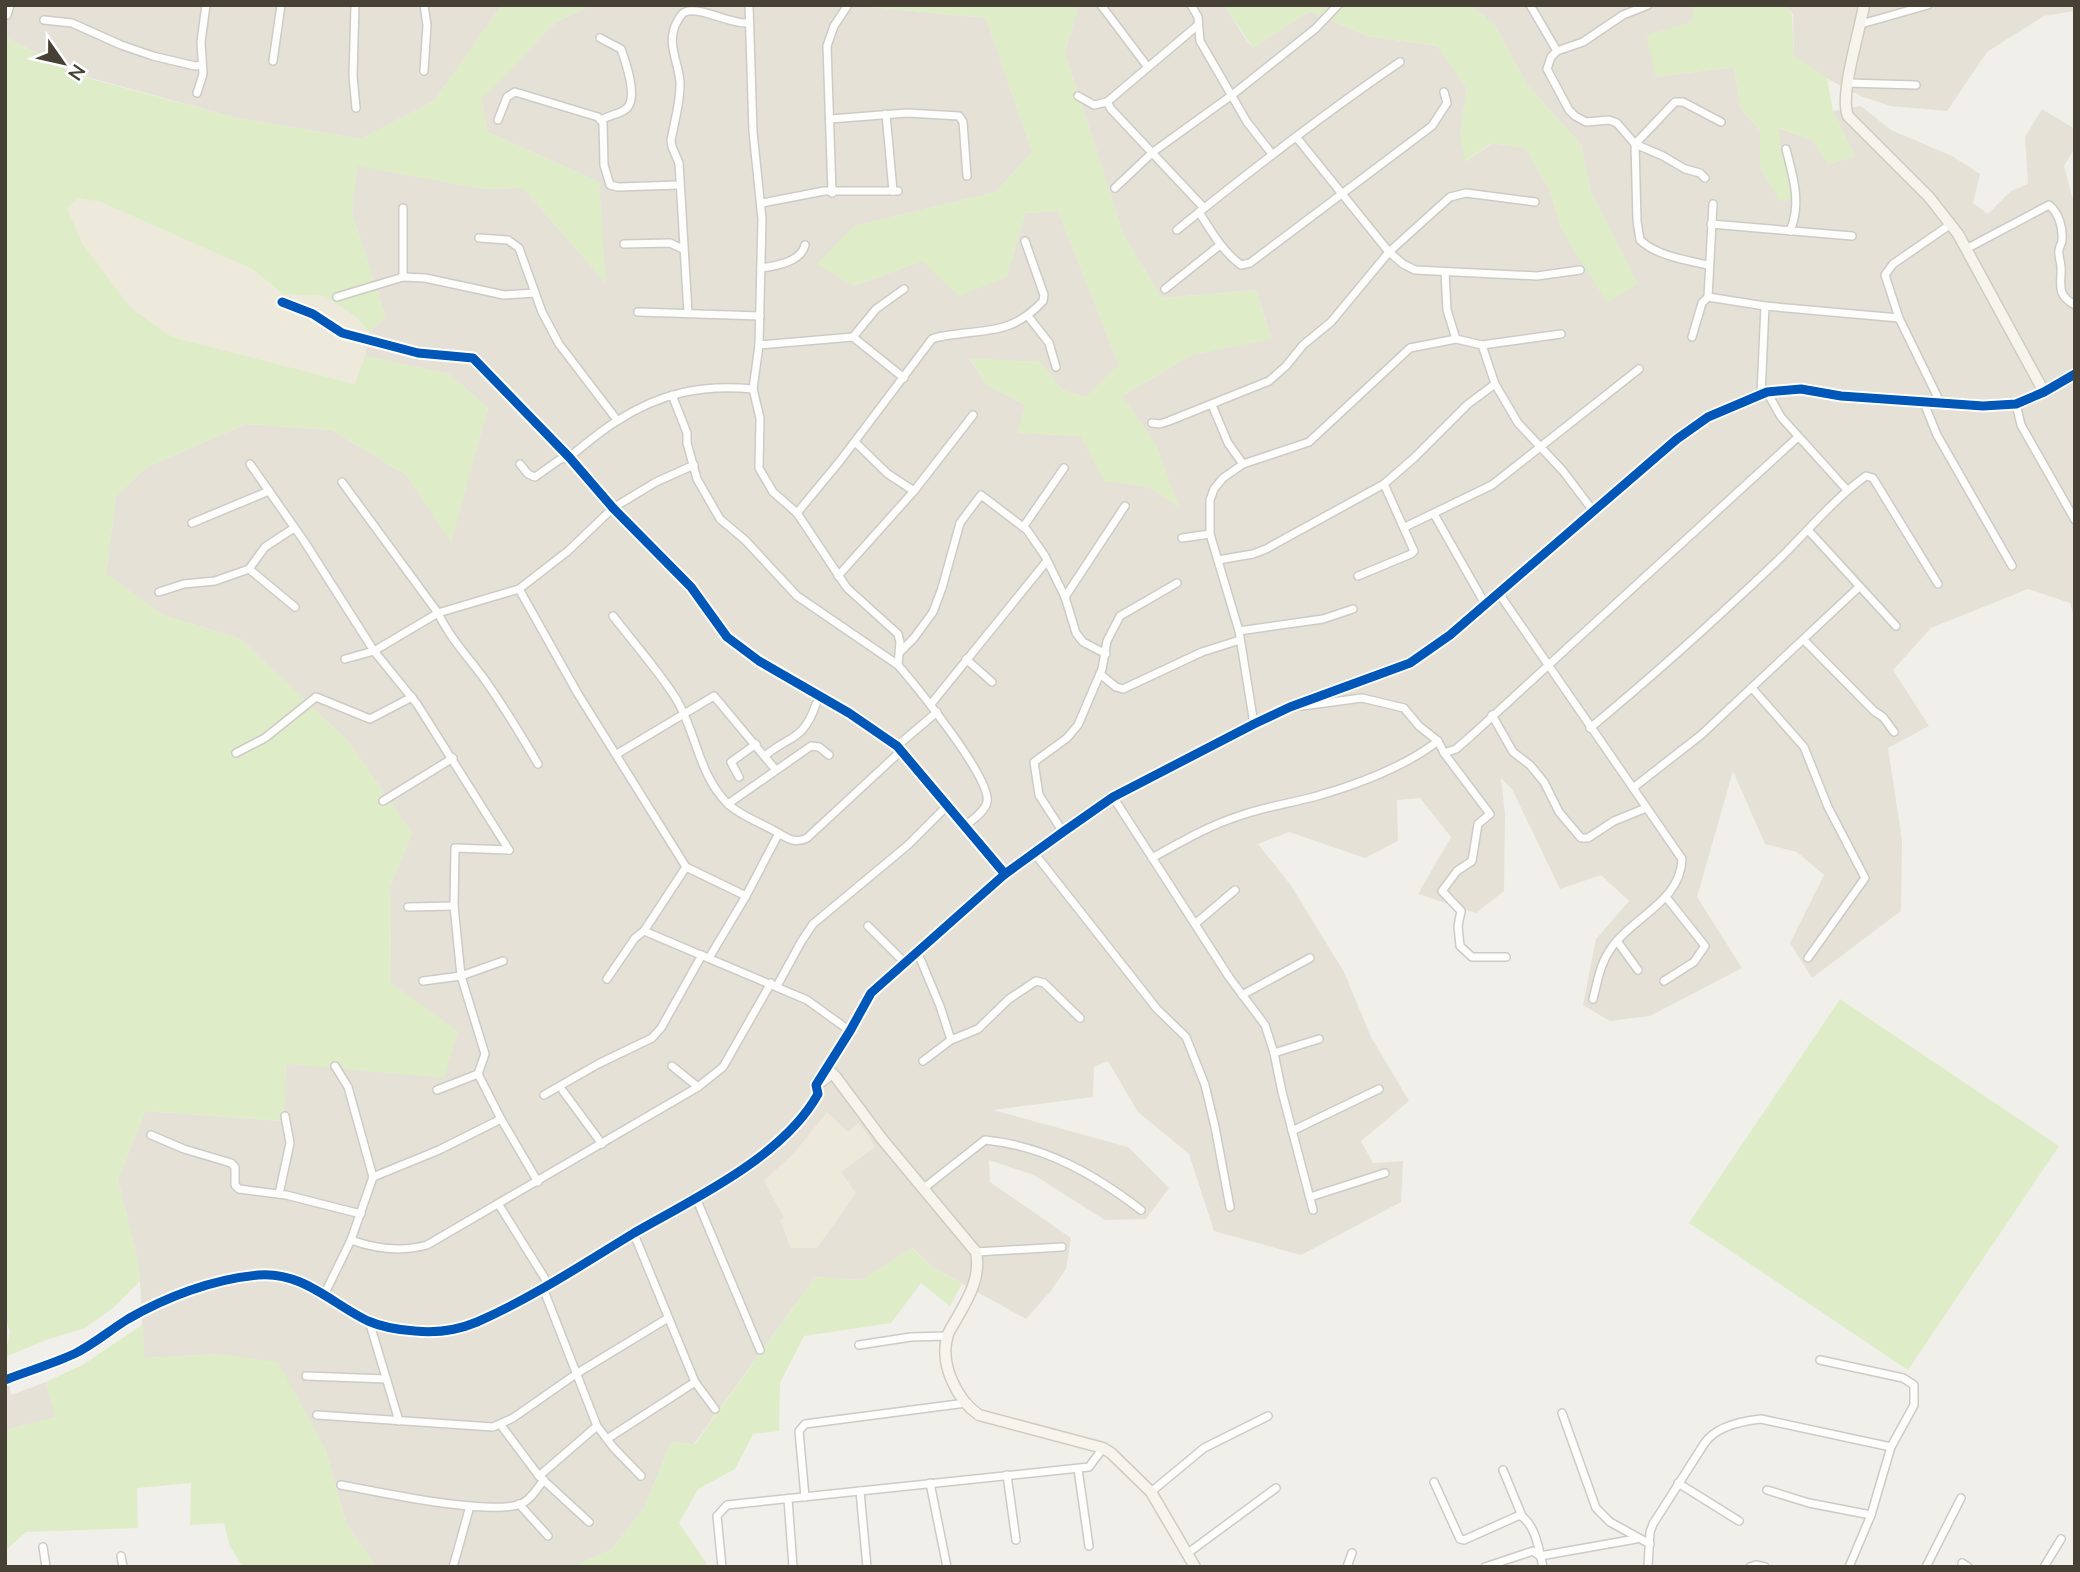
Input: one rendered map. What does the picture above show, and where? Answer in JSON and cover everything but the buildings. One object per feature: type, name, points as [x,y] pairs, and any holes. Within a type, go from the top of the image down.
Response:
[{"type":"street","points":[[6,15],[10,5]]},
{"type":"street","points":[[197,93],[203,74],[201,42],[206,5]]},
{"type":"street","points":[[273,61],[281,5]]},
{"type":"street","points":[[355,5],[353,76],[356,108]]},
{"type":"street","points":[[424,5],[427,25],[424,71]]},
{"type":"street","points":[[749,5],[754,154],[762,203],[759,345],[753,389],[760,418],[759,468],[773,492],[797,513],[838,576],[863,605],[898,634],[898,665]]},
{"type":"street","points":[[832,193],[827,47],[834,26],[848,5]]},
{"type":"street","points":[[1101,5],[1147,66]]},
{"type":"street","points":[[1191,5],[1198,17],[1200,41],[1247,122],[1272,154]]},
{"type":"street","points":[[1115,188],[1153,152],[1233,95],[1315,29],[1338,5]]},
{"type":"street","points":[[1530,5],[1557,51]]},
{"type":"street","points":[[1648,5],[1623,15],[1583,42],[1557,51],[1551,57],[1547,69],[1569,110],[1586,122],[1617,122],[1635,144],[1685,169],[1700,173],[1705,178]]},
{"type":"street","points":[[1864,5],[1845,110],[1850,120],[1929,197],[1951,224],[2044,392]]},
{"type":"street","points":[[1861,24],[1928,5]]},
{"type":"street","points":[[688,313],[677,186],[678,158],[671,141],[680,83],[671,44],[672,31],[682,15],[688,12],[748,23]]},
{"type":"street","points":[[44,20],[72,23],[79,29],[95,32],[153,56],[195,66],[202,65]]},
{"type":"street","points":[[1078,96],[1094,105],[1107,102],[1198,25]]},
{"type":"street","points":[[600,38],[621,49],[632,88],[630,105],[624,111],[611,114],[603,120]]},
{"type":"street","points":[[1177,230],[1272,154],[1400,62]]},
{"type":"street","points":[[1848,83],[1916,85]]},
{"type":"street","points":[[498,120],[507,97],[515,92],[603,120]]},
{"type":"street","points":[[1107,102],[1202,210],[1220,244],[1237,263],[1245,265],[1286,238],[1432,126],[1447,103],[1444,92]]},
{"type":"street","points":[[1708,265],[1651,248],[1640,240],[1635,144],[1675,102],[1683,102],[1721,122]]},
{"type":"street","points":[[830,119],[907,113],[956,116],[962,119],[967,176]]},
{"type":"street","points":[[762,203],[824,191],[895,191],[886,114]]},
{"type":"street","points":[[603,120],[604,165],[610,185],[677,186]]},
{"type":"street","points":[[1297,138],[1389,252],[1415,270],[1538,276],[1580,270]]},
{"type":"street","points":[[1786,149],[1796,188],[1795,217],[1790,231]]},
{"type":"street","points":[[1152,422],[1160,424],[1269,381],[1352,300],[1389,252],[1455,194],[1535,202]]},
{"type":"street","points":[[1692,337],[1702,303],[1708,297],[1713,204]]},
{"type":"street","points":[[1966,249],[2049,205],[2055,210],[2061,230],[2059,252],[2062,271],[2059,282],[2065,298],[2075,305]]},
{"type":"street","points":[[403,208],[403,277]]},
{"type":"street","points":[[1711,224],[1852,236]]},
{"type":"street","points":[[1941,404],[1899,318],[1885,277],[1886,271],[1951,224]]},
{"type":"street","points":[[479,238],[508,240],[517,245],[542,312],[559,344],[617,420]]},
{"type":"street","points":[[797,513],[932,340],[937,337],[1008,327],[1028,316],[1044,298],[1025,241]]},
{"type":"street","points":[[624,244],[670,243],[683,249]]},
{"type":"street","points":[[1165,289],[1220,244]]},
{"type":"street","points":[[761,268],[777,266],[799,256],[805,245]]},
{"type":"street","points":[[1445,272],[1447,310],[1456,339]]},
{"type":"street","points":[[337,296],[403,277],[425,278],[504,295],[535,293]]},
{"type":"street","points":[[853,337],[876,309],[905,289]]},
{"type":"street","points":[[1708,297],[1765,306],[1899,318]]},
{"type":"street","points":[[282,302],[313,314],[342,333],[418,352],[473,358],[569,457],[612,508],[691,587],[733,642],[759,662],[863,721],[900,748],[1005,874]]},
{"type":"street","points":[[1765,306],[1764,393],[1781,418],[1847,490]]},
{"type":"street","points":[[638,312],[760,316]]},
{"type":"street","points":[[1028,316],[1049,343],[1056,367]]},
{"type":"street","points":[[1254,724],[1239,631],[1210,534],[1210,510],[1214,489],[1223,478],[1242,464],[1309,442],[1410,348],[1456,339],[1482,345],[1561,334]]},
{"type":"street","points":[[759,345],[853,337],[904,378]]},
{"type":"street","points":[[1482,345],[1495,384],[1518,423],[1594,512]]},
{"type":"street","points":[[1405,527],[1483,491],[1542,448],[1639,369]]},
{"type":"street","points":[[5,1380],[76,1353],[168,1298],[225,1281],[257,1275],[276,1275],[302,1282],[369,1321],[402,1329],[437,1331],[476,1322],[546,1286],[696,1198],[751,1162],[785,1134],[812,1105],[818,1094],[816,1085],[871,993],[1005,874],[1114,797],[1254,724],[1290,707],[1410,663],[1450,635],[1686,430],[1708,417],[1764,393],[1801,389],[1841,396],[1924,403],[1983,406],[2016,404],[2075,374]]},
{"type":"street","points":[[1218,560],[1266,549],[1384,484],[1468,404],[1495,384]]},
{"type":"street","points":[[520,464],[528,474],[535,477],[569,457],[617,420],[672,395],[711,387],[753,389]]},
{"type":"street","points":[[672,395],[686,430],[687,443],[701,490],[715,513],[763,558],[790,590],[898,665],[937,712],[984,784],[988,800],[985,808],[965,826]]},
{"type":"street","points":[[1924,403],[1937,435],[2012,566]]},
{"type":"street","points":[[2016,404],[2021,425],[2075,520]]},
{"type":"street","points":[[1212,405],[1228,443],[1242,464]]},
{"type":"street","points":[[838,576],[914,491],[973,415]]},
{"type":"street","points":[[1444,753],[1456,749],[1798,437]]},
{"type":"street","points":[[855,442],[888,474],[914,491]]},
{"type":"street","points":[[250,464],[374,651],[412,697],[453,758],[509,850],[454,848],[454,906],[461,976],[485,1054],[478,1074],[538,1182]]},
{"type":"street","points":[[345,659],[374,651],[438,612],[519,589],[568,551],[612,508],[656,482],[694,465]]},
{"type":"street","points":[[1024,526],[1064,468]]},
{"type":"street","points":[[1590,728],[1643,684],[1809,531],[1847,490],[1866,476],[1873,478],[1938,584]]},
{"type":"street","points":[[342,482],[438,612],[448,634],[495,694],[538,764]]},
{"type":"street","points":[[1358,576],[1413,553],[1414,548],[1384,484]]},
{"type":"street","points":[[191,523],[269,491]]},
{"type":"street","points":[[900,652],[923,627],[937,604],[960,523],[981,495],[1024,526],[1045,556],[1065,597],[1076,633],[1083,642],[1106,654]]},
{"type":"street","points":[[1065,597],[1125,506]]},
{"type":"street","points":[[1434,514],[1485,604]]},
{"type":"street","points":[[159,592],[184,584],[215,581],[249,569],[265,547],[294,528]]},
{"type":"street","points":[[1809,531],[1896,626]]},
{"type":"street","points":[[1182,538],[1210,534]]},
{"type":"street","points":[[931,704],[1046,562]]},
{"type":"street","points":[[249,569],[295,607]]},
{"type":"street","points":[[1063,832],[1039,795],[1034,762],[1074,732],[1100,674],[1107,641],[1121,616],[1177,583]]},
{"type":"street","points":[[1633,788],[1683,750],[1860,587]]},
{"type":"street","points":[[519,589],[578,694],[687,867],[746,896]]},
{"type":"street","points":[[1498,592],[1682,859],[1680,873],[1666,897],[1617,941],[1601,965],[1593,999]]},
{"type":"street","points":[[1239,631],[1323,619],[1353,609]]},
{"type":"street","points":[[613,616],[668,686],[685,713],[695,747],[709,778],[728,804],[789,840],[807,838],[937,712]]},
{"type":"street","points":[[1100,674],[1116,687],[1123,689],[1202,652],[1240,640]]},
{"type":"street","points":[[1804,640],[1874,711],[1884,717],[1894,732]]},
{"type":"street","points":[[966,659],[992,682]]},
{"type":"street","points":[[1752,688],[1804,747],[1828,807],[1865,878],[1808,958]]},
{"type":"street","points":[[617,754],[714,696],[775,769]]},
{"type":"street","points":[[236,753],[265,737],[316,697],[370,719],[412,697]]},
{"type":"street","points":[[1290,707],[1362,698],[1394,705],[1404,708],[1419,726],[1438,741],[1490,814],[1478,824],[1472,861],[1457,872],[1441,891],[1461,911],[1458,926],[1460,946],[1472,957],[1507,957]]},
{"type":"street","points":[[765,756],[799,736],[816,704]]},
{"type":"street","points":[[1492,715],[1513,752],[1530,765],[1544,782],[1559,812],[1581,838],[1588,838],[1614,821],[1646,808]]},
{"type":"street","points":[[1152,858],[1203,829],[1280,803],[1316,796],[1362,781],[1408,762],[1438,741]]},
{"type":"street","points":[[739,777],[731,762],[756,744]]},
{"type":"street","points":[[728,804],[775,769],[815,745],[829,755]]},
{"type":"street","points":[[383,801],[453,758]]},
{"type":"street","points":[[1114,797],[1195,924],[1265,1026],[1313,1210]]},
{"type":"street","points":[[351,1240],[366,1245],[414,1249],[442,1238],[698,1087],[723,1067],[813,924],[908,845],[948,805]]},
{"type":"street","points":[[544,1095],[598,1064],[652,1038],[746,896],[779,834]]},
{"type":"street","points":[[1035,853],[1157,1009],[1186,1037],[1205,1085],[1230,1207]]},
{"type":"street","points":[[607,979],[635,938],[644,931],[687,867]]},
{"type":"street","points":[[1195,924],[1235,890]]},
{"type":"street","points":[[1664,981],[1694,962],[1705,946],[1666,897]]},
{"type":"street","points":[[408,907],[454,906]]},
{"type":"street","points":[[868,926],[904,962]]},
{"type":"street","points":[[644,931],[807,1000],[850,1031]]},
{"type":"street","points":[[1617,941],[1638,970]]},
{"type":"street","points":[[917,951],[951,1040]]},
{"type":"street","points":[[1242,995],[1310,958]]},
{"type":"street","points":[[423,981],[461,976],[502,961]]},
{"type":"street","points":[[923,1061],[951,1040],[978,1028],[1009,999],[1036,981],[1044,983],[1080,1018]]},
{"type":"street","points":[[1274,1054],[1319,1039]]},
{"type":"street","points":[[324,1295],[351,1240],[373,1177],[348,1087],[335,1066]]},
{"type":"street","points":[[672,1066],[698,1087]]},
{"type":"street","points":[[816,1085],[832,1073],[882,1139],[976,1252],[978,1264],[969,1298],[947,1336],[949,1367],[954,1385],[966,1403],[979,1415],[1104,1448],[1111,1453],[1151,1492],[1195,1567]]},
{"type":"street","points":[[437,1090],[478,1074]]},
{"type":"street","points":[[1292,1130],[1379,1089]]},
{"type":"street","points":[[563,1091],[602,1144]]},
{"type":"street","points":[[279,1194],[290,1143],[285,1116]]},
{"type":"street","points":[[373,1177],[439,1150],[501,1119]]},
{"type":"street","points":[[151,1135],[184,1149],[232,1163],[235,1167],[235,1185],[239,1189],[279,1194],[361,1214]]},
{"type":"street","points":[[924,1188],[981,1141],[1014,1143],[1061,1159],[1109,1186],[1141,1210]]},
{"type":"street","points":[[1310,1197],[1385,1173]]},
{"type":"street","points":[[696,1198],[760,1350]]},
{"type":"street","points":[[499,1205],[546,1286],[597,1426],[641,1476]]},
{"type":"street","points":[[634,1234],[695,1382],[715,1409]]},
{"type":"street","points":[[976,1252],[1062,1247]]},
{"type":"street","points":[[317,1415],[493,1427],[513,1418],[576,1374],[668,1318]]},
{"type":"street","points":[[369,1321],[399,1422]]},
{"type":"street","points":[[859,1345],[911,1337],[947,1336]]},
{"type":"street","points":[[1820,1360],[1903,1378],[1912,1382],[1916,1390],[1914,1405],[1891,1447],[1871,1515],[1849,1567]]},
{"type":"street","points":[[306,1376],[386,1379]]},
{"type":"street","points":[[607,1439],[695,1382]]},
{"type":"street","points":[[805,1497],[799,1431],[805,1424],[966,1403]]},
{"type":"street","points":[[1562,1413],[1596,1508],[1610,1522],[1650,1544]]},
{"type":"street","points":[[1151,1492],[1204,1448],[1268,1416]]},
{"type":"street","points":[[1648,1567],[1653,1524],[1709,1437],[1748,1420],[1761,1419],[1891,1447]]},
{"type":"street","points":[[500,1424],[541,1478],[589,1522]]},
{"type":"street","points":[[341,1485],[470,1506],[506,1507],[529,1499],[541,1478],[597,1426]]},
{"type":"street","points":[[722,1567],[717,1516],[727,1505],[1078,1469],[1092,1465],[1104,1448]]},
{"type":"street","points":[[1078,1469],[1089,1546]]},
{"type":"street","points":[[1503,1470],[1522,1516],[1535,1536],[1543,1567]]},
{"type":"street","points":[[1007,1475],[1016,1540]]},
{"type":"street","points":[[1434,1482],[1460,1539],[1464,1540],[1504,1521],[1522,1516]]},
{"type":"street","points":[[930,1483],[947,1567]]},
{"type":"street","points":[[1678,1483],[1738,1521]]},
{"type":"street","points":[[1188,1553],[1276,1488]]},
{"type":"street","points":[[1767,1490],[1809,1503],[1871,1515]]},
{"type":"street","points":[[860,1491],[867,1567]]},
{"type":"street","points":[[1926,1567],[1961,1498]]},
{"type":"street","points":[[788,1499],[793,1567]]},
{"type":"street","points":[[519,1504],[548,1536]]},
{"type":"street","points":[[453,1567],[470,1506]]},
{"type":"street","points":[[1485,1567],[1533,1552],[1540,1556],[1637,1538]]},
{"type":"street","points":[[2045,1567],[2061,1539]]},
{"type":"street","points":[[43,1547],[46,1567]]},
{"type":"street","points":[[1347,1567],[1352,1553]]},
{"type":"street","points":[[121,1556],[123,1567]]},
{"type":"street","points":[[1750,1567],[1756,1564],[1765,1567]]},
{"type":"shaded area","points":[[5,5],[502,5],[434,101],[360,139],[233,117],[80,75],[5,37]]},
{"type":"shaded area","points":[[593,5],[851,5],[986,18],[1032,152],[996,192],[854,226],[853,286],[922,261],[1007,277],[1025,213],[1058,211],[1119,365],[1087,397],[1063,391],[1040,362],[970,359],[987,385],[1025,405],[1018,433],[1081,436],[1104,480],[1149,487],[1178,506],[1156,445],[1122,396],[1192,355],[1271,338],[1256,290],[1162,298],[1124,236],[1065,53],[1078,5],[1224,5],[1253,48],[1310,11],[1367,36],[1437,46],[1467,88],[1460,135],[1466,161],[1493,143],[1524,148],[1549,188],[1562,231],[1638,284],[1591,192],[1581,145],[1527,84],[1494,24],[1469,5],[1694,5],[1693,22],[1655,77],[1734,67],[1741,109],[1760,130],[1760,167],[1797,199],[1781,151],[1778,128],[1812,140],[1828,164],[1855,156],[1833,111],[1861,106],[1891,130],[1952,156],[1980,174],[1973,203],[1988,214],[2011,191],[2028,184],[2025,137],[2042,109],[2072,127],[2075,133],[2075,148],[2064,166],[2075,208],[2075,620],[2070,603],[2028,589],[1931,628],[1893,670],[1929,726],[1888,748],[1902,840],[1901,911],[1812,978],[1790,943],[1824,875],[1797,852],[1765,844],[1733,771],[1697,897],[1742,968],[1650,1016],[1610,1021],[1583,1005],[1596,939],[1629,901],[1601,875],[1560,889],[1512,789],[1501,778],[1505,814],[1504,891],[1476,913],[1418,894],[1451,837],[1420,798],[1397,800],[1398,841],[1365,858],[1289,832],[1258,844],[1290,884],[1344,972],[1371,1037],[1409,1101],[1361,1141],[1373,1163],[1403,1161],[1401,1202],[1301,1255],[1214,1231],[1189,1154],[1138,1112],[1108,1061],[1094,1067],[1093,1097],[993,1110],[1128,1147],[1169,1188],[1146,1219],[1105,1220],[1034,1175],[989,1160],[990,1182],[1071,1238],[1066,1269],[1026,1319],[932,1267],[913,1248],[861,1280],[815,1277],[694,1444],[671,1442],[644,1508],[612,1549],[573,1567],[377,1567],[346,1523],[325,1448],[220,1354],[144,1358],[139,1266],[118,1180],[145,1111],[283,1121],[286,1063],[444,1077],[391,983],[390,887],[412,833],[348,741],[241,639],[163,615],[106,574],[116,496],[147,467],[246,424],[332,430],[406,475],[451,541],[488,408],[449,374],[365,356],[369,332],[386,318],[352,214],[357,165],[482,189],[523,188],[605,282],[599,182],[488,132],[481,99],[556,22]]},
{"type":"shaded area","points":[[1786,5],[2075,5],[2075,11],[2044,16],[1987,52],[1947,111],[1891,106],[1863,97],[1826,78],[1794,56],[1793,15]]},
{"type":"shaded area","points":[[79,198],[101,202],[252,269],[283,294],[325,296],[356,317],[369,332],[356,384],[172,337],[131,308],[82,243],[67,208]]},
{"type":"shaded area","points":[[827,1112],[848,1132],[858,1123],[875,1147],[841,1172],[856,1193],[817,1248],[791,1248],[780,1220],[784,1218],[764,1181],[795,1152]]},
{"type":"shaded area","points":[[5,1363],[11,1395],[46,1382],[56,1417],[5,1430]]},
{"type":"green space","points":[[502,5],[593,5],[556,22],[481,100],[488,132],[599,182],[606,283],[523,188],[482,189],[357,166],[352,214],[386,318],[369,332],[356,317],[325,296],[283,294],[252,269],[101,202],[79,198],[67,208],[82,243],[131,308],[172,337],[355,384],[365,356],[449,374],[488,408],[451,542],[406,475],[332,430],[246,424],[147,467],[116,496],[106,574],[163,615],[241,639],[348,741],[412,833],[390,887],[391,983],[458,1031],[444,1078],[286,1064],[284,1121],[145,1111],[118,1180],[139,1266],[140,1281],[113,1308],[85,1328],[5,1357],[10,1331],[5,1318],[5,37],[80,76],[233,117],[360,139],[434,101]]},
{"type":"green space","points":[[851,5],[1078,5],[1065,53],[1124,236],[1162,298],[1256,290],[1271,339],[1192,355],[1122,396],[1156,445],[1179,507],[1149,487],[1104,481],[1081,436],[1017,433],[1025,405],[987,385],[970,358],[1040,362],[1062,390],[1087,397],[1119,365],[1058,211],[1025,213],[1007,277],[959,296],[922,261],[853,286],[817,264],[854,226],[996,192],[1032,152],[986,18]]},
{"type":"green space","points":[[1224,5],[1469,5],[1494,24],[1527,84],[1581,145],[1591,192],[1638,284],[1607,303],[1562,231],[1549,188],[1524,148],[1492,143],[1465,161],[1460,135],[1467,88],[1437,46],[1367,36],[1310,11],[1253,48]]},
{"type":"green space","points":[[1694,5],[1786,5],[1792,15],[1794,56],[1827,78],[1833,111],[1855,156],[1828,164],[1812,140],[1779,128],[1781,151],[1797,199],[1779,201],[1760,167],[1760,130],[1741,109],[1734,67],[1656,77],[1646,35],[1692,22]]},
{"type":"green space","points":[[1840,999],[2059,1146],[1908,1370],[1689,1223]]},
{"type":"green space","points":[[912,1248],[932,1267],[962,1284],[950,1306],[921,1283],[891,1323],[804,1336],[780,1383],[779,1431],[753,1434],[735,1469],[698,1489],[679,1523],[707,1564],[705,1567],[573,1567],[612,1549],[644,1508],[671,1442],[695,1444],[815,1277],[861,1280]]},
{"type":"green space","points":[[142,1325],[145,1358],[220,1354],[278,1362],[325,1448],[346,1523],[377,1567],[243,1567],[230,1546],[224,1523],[190,1525],[191,1483],[137,1488],[138,1528],[26,1532],[5,1551],[5,1430],[55,1417],[46,1382],[84,1364]]},
{"type":"cycle path","points":[[282,302],[313,314],[342,333],[418,353],[473,358],[691,587],[727,637],[759,661],[849,713],[897,746],[1005,874]]},
{"type":"cycle path","points":[[5,1380],[74,1354],[158,1303],[190,1290],[241,1277],[274,1275],[289,1278],[316,1290],[368,1321],[403,1330],[430,1332],[454,1329],[497,1313],[710,1190],[736,1174],[783,1137],[803,1117],[818,1094],[816,1085],[871,993],[1005,874],[1113,797],[1290,707],[1410,663],[1450,635],[1677,439],[1708,417],[1767,392],[1801,389],[1841,396],[1983,406],[2016,404],[2075,374]]}]
